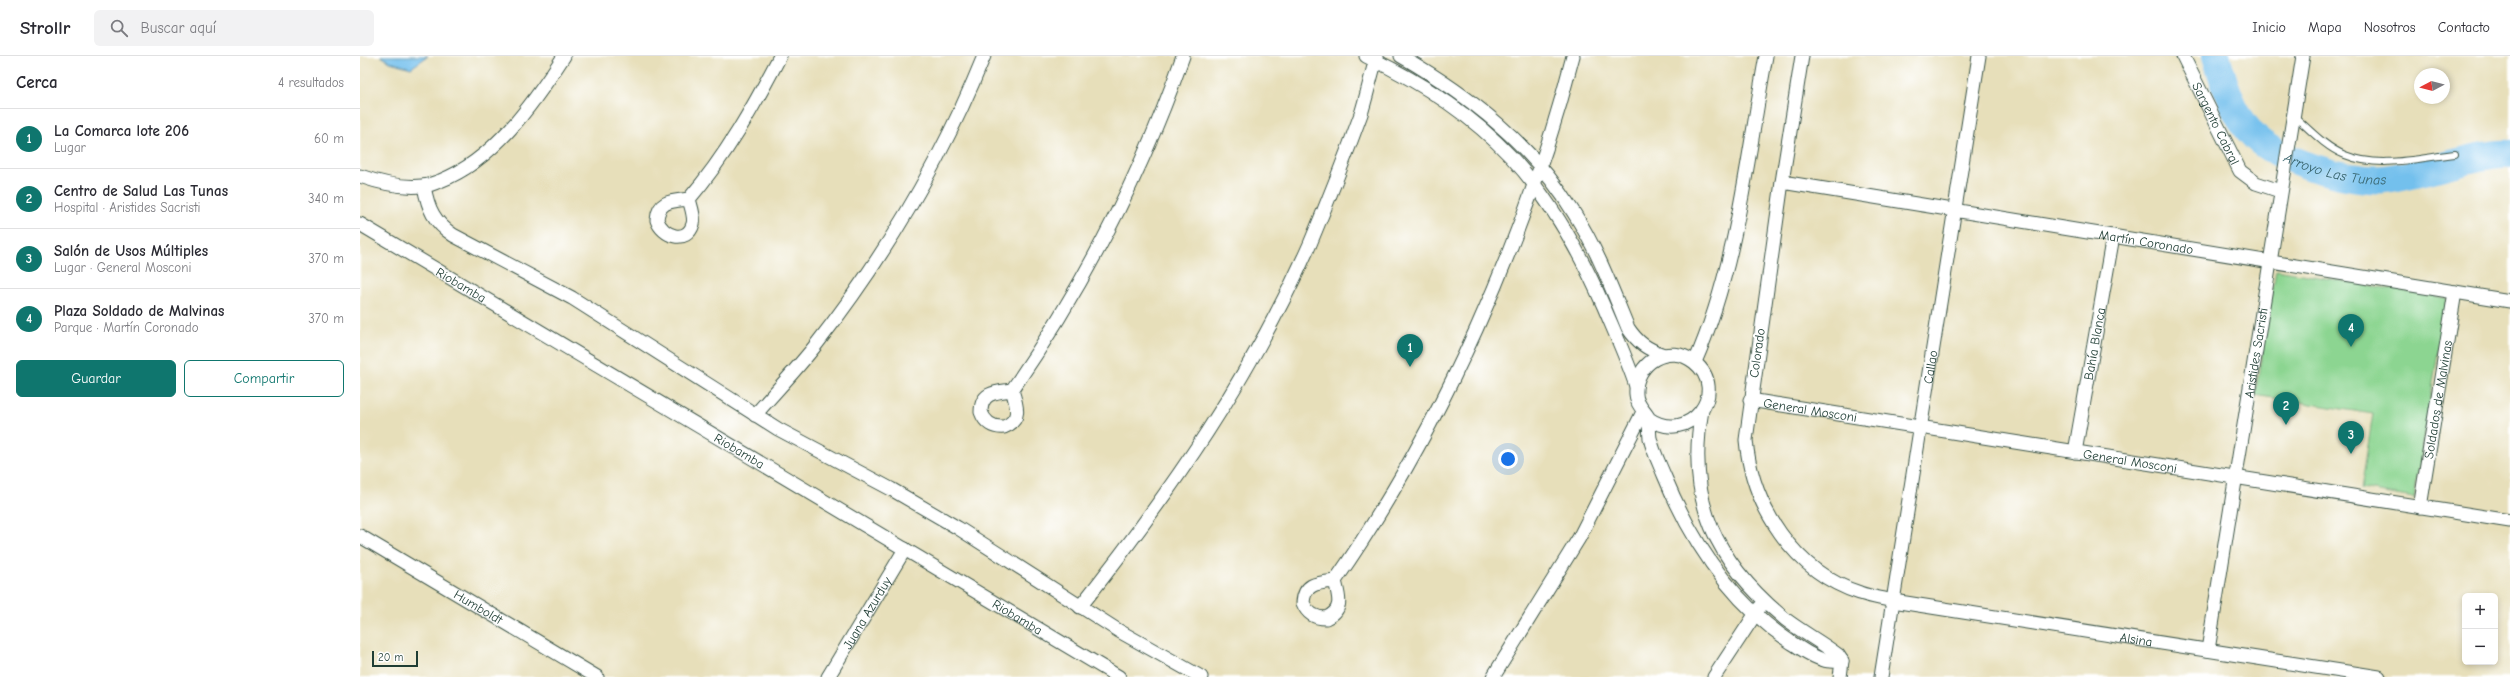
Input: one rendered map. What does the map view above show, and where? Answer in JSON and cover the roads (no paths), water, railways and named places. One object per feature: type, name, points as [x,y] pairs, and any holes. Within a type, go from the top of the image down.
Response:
[{"type":"street","points":[[360,176],[379,183],[424,186],[466,168],[486,155],[533,99],[564,56]]},
{"type":"street","points":[[689,200],[729,145],[756,102],[780,56]]},
{"type":"street","points":[[755,415],[814,347],[858,288],[887,243],[920,189],[944,144],[984,56]]},
{"type":"street","points":[[1012,390],[1049,337],[1087,274],[1140,163],[1183,56]]},
{"type":"street","points":[[1401,56],[1473,102],[1506,129],[1540,164],[1575,213],[1607,275],[1628,328],[1636,340],[1647,349],[1664,354],[1686,357],[1695,362],[1707,381],[1708,391],[1702,410],[1698,431],[1697,473],[1704,509],[1713,533],[1730,561],[1764,600],[1786,619],[1838,655],[1842,662],[1840,677]]},
{"type":"street","points":[[1334,581],[1386,499],[1449,383],[1503,265],[1535,183],[1562,99],[1573,56]]},
{"type":"street","points":[[1695,362],[1711,327],[1725,280],[1766,56]]},
{"type":"street","name":"Colorado","points":[[1802,56],[1750,400],[1746,440],[1748,463],[1764,508],[1784,540],[1806,562],[1837,582],[1860,593],[1893,601]]},
{"type":"street","name":"Callao","points":[[1881,677],[1979,56]]},
{"type":"street","name":"Sargento Cabral","points":[[2183,56],[2240,171],[2256,183],[2280,191]]},
{"type":"street","name":"Aristides Sacristi","points":[[2208,650],[2280,191],[2303,56]]},
{"type":"street","points":[[1080,607],[1171,489],[1233,393],[1263,339],[1306,251],[1332,190],[1361,112],[1373,58],[1456,107],[1507,152],[1535,183],[1575,243],[1625,356],[1636,386]]},
{"type":"street","name":"Martín Coronado","points":[[1782,182],[2510,301]]},
{"type":"street","points":[[424,186],[431,214],[440,226],[453,235],[572,298],[755,415],[945,520],[1080,607],[1201,677]]},
{"type":"street","name":"Riobamba","points":[[360,224],[1119,677]]},
{"type":"street","name":"Bahía Blanca","points":[[2075,452],[2113,236]]},
{"type":"street","name":"Soldados de Malvinas","points":[[2420,508],[2455,292]]},
{"type":"street","points":[[1664,354],[1645,365],[1639,375],[1636,386],[1636,395],[1645,415],[1656,456],[1691,532],[1713,565],[1754,614],[1808,654],[1824,660],[1842,662]]},
{"type":"street","name":"General Mosconi","points":[[1750,400],[2420,508],[2510,521]]},
{"type":"street","points":[[1645,415],[1663,426],[1677,426],[1689,422],[1702,410]]},
{"type":"street","points":[[1494,677],[1578,538],[1645,415]]},
{"type":"street","name":"Humboldt","points":[[360,536],[597,677]]},
{"type":"street","name":"Juana Azurduy","points":[[828,677],[905,549]]},
{"type":"street","points":[[1714,677],[1764,600]]},
{"type":"street","name":"Alsina","points":[[1893,601],[2379,677]]},
{"type":"lane","points":[[2292,121],[2344,155],[2367,162],[2396,161],[2455,154]]},
{"type":"water","points":[[381,56],[428,56],[411,68],[390,62]]},
{"type":"waterway","name":"Arroyo Las Tunas","points":[[2216,56],[2234,106],[2251,133],[2262,143],[2276,152],[2314,168],[2353,177],[2385,179],[2409,175],[2480,157],[2510,154]]},
{"type":"place","name":"Plaza Soldado de Malvinas","points":[[2351,347]]},
{"type":"place","name":"La Comarca lote 206","points":[[1410,367]]},
{"type":"place","name":"Centro de Salud Las Tunas","points":[[2286,425]]},
{"type":"place","name":"Salón de Usos Múltiples","points":[[2351,454]]}]
